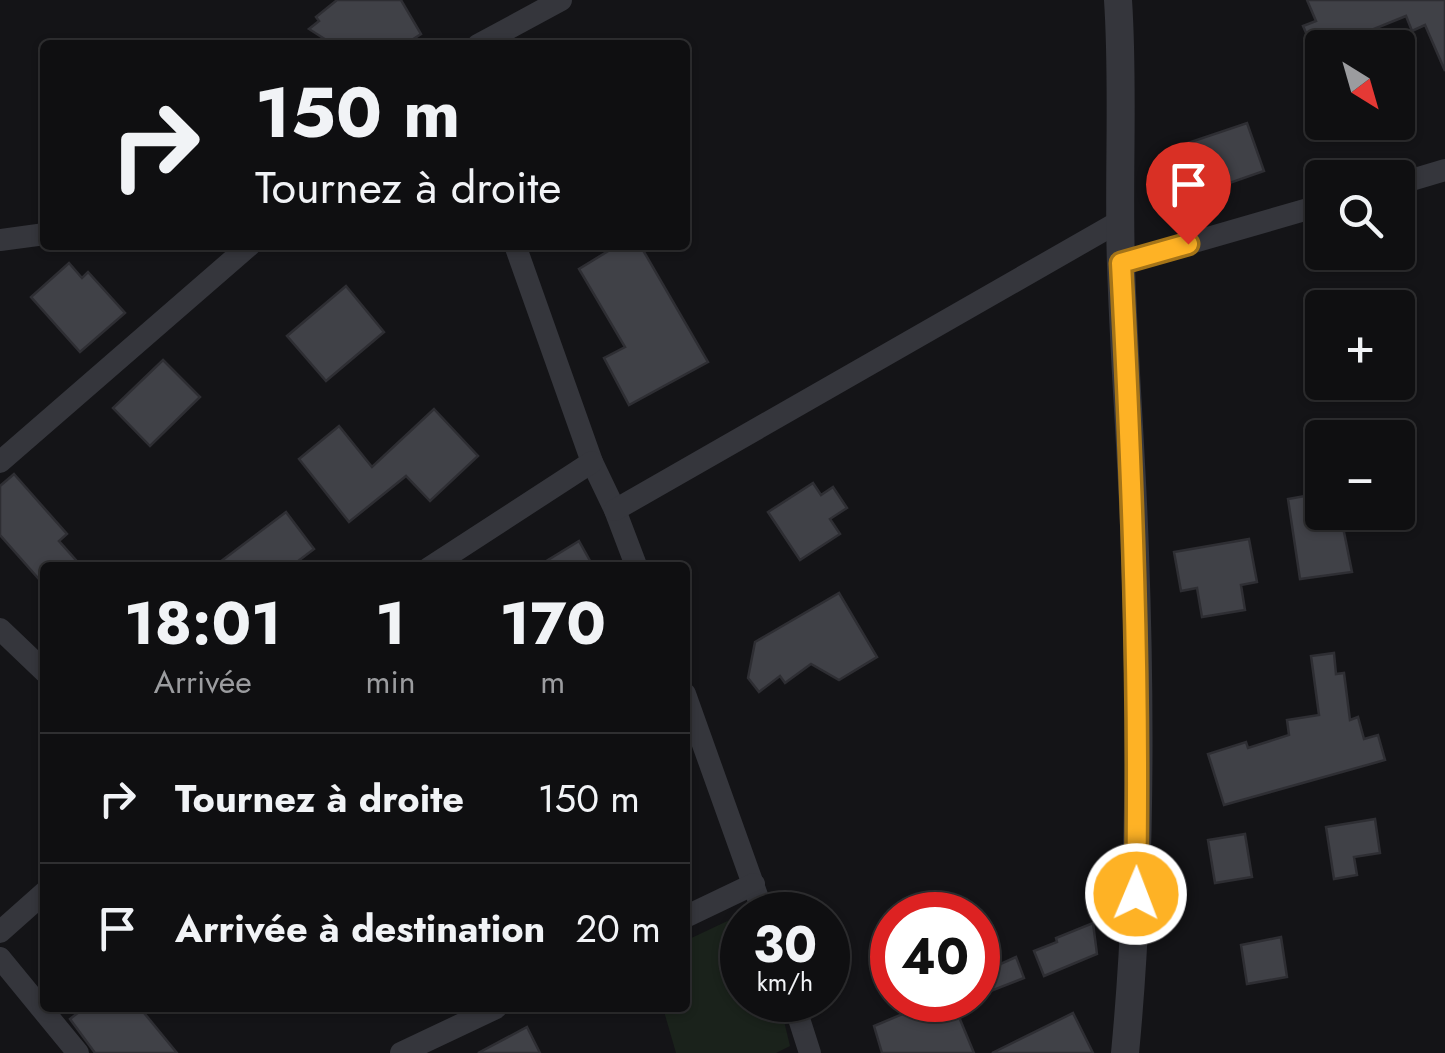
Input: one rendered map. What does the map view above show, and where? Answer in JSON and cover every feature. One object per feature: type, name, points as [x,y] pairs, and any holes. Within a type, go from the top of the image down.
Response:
[{"type":"street","points":[[487,40],[561,0]]},
{"type":"street","points":[[1118,0],[1122,54],[1121,263],[1136,554],[1139,756],[1134,962],[1125,1053]]},
{"type":"street","points":[[1415,179],[1445,170]]},
{"type":"street","points":[[1121,263],[1305,210]]},
{"type":"street","points":[[615,510],[1120,221]]},
{"type":"street","points":[[0,240],[40,235]]},
{"type":"street","points":[[0,462],[244,250]]},
{"type":"street","points":[[516,250],[592,462],[635,562]]},
{"type":"street","points":[[438,562],[592,462]]},
{"type":"street","points":[[0,629],[40,667]]},
{"type":"street","points":[[690,708],[757,892]]},
{"type":"street","points":[[690,915],[754,884]]},
{"type":"street","points":[[0,932],[40,896]]},
{"type":"street","points":[[0,958],[40,1007]]},
{"type":"street","points":[[44,1012],[78,1053]]},
{"type":"street","points":[[400,1053],[487,1012]]},
{"type":"street","points":[[799,1022],[810,1053]]},
{"type":"shaded area","points":[[720,924],[720,1022],[784,1022],[790,1046],[776,1053],[676,1053],[664,1012],[690,1012],[690,939]]},
{"type":"building","points":[[337,0],[401,0],[421,34],[412,40],[326,40],[309,29],[319,21],[316,17]]},
{"type":"building","points":[[1307,0],[1445,0],[1445,71],[1425,25],[1412,30],[1406,16],[1372,30],[1305,30],[1303,26],[1316,21]]},
{"type":"building","points":[[1247,123],[1264,171],[1184,199],[1167,150]]},
{"type":"building","points":[[610,250],[643,250],[708,362],[629,405],[604,358],[625,347],[579,269]]},
{"type":"building","points":[[69,263],[82,278],[88,272],[125,313],[80,352],[31,297]]},
{"type":"building","points":[[346,286],[384,332],[326,381],[287,336]]},
{"type":"building","points":[[163,360],[200,397],[150,446],[113,408]]},
{"type":"building","points":[[434,409],[478,456],[430,501],[406,476],[349,522],[299,459],[339,426],[372,467]]},
{"type":"building","points":[[14,474],[67,534],[59,541],[78,562],[40,562],[40,580],[0,535],[0,486]]},
{"type":"building","points":[[813,483],[821,495],[833,487],[847,508],[830,519],[840,534],[800,560],[768,512]]},
{"type":"building","points":[[1305,496],[1305,530],[1344,530],[1352,572],[1300,579],[1288,499]]},
{"type":"building","points":[[286,512],[314,549],[297,562],[220,562]]},
{"type":"building","points":[[1249,539],[1257,582],[1241,585],[1245,610],[1202,617],[1197,588],[1181,591],[1174,552]]},
{"type":"building","points":[[579,541],[591,562],[545,562]]},
{"type":"building","points":[[839,593],[877,657],[839,680],[811,664],[785,683],[780,676],[759,692],[748,678],[755,642]]},
{"type":"building","points":[[1334,653],[1336,674],[1344,673],[1350,720],[1358,717],[1364,739],[1378,735],[1385,760],[1224,805],[1208,754],[1246,742],[1248,748],[1289,735],[1287,720],[1319,715],[1311,656]]},
{"type":"building","points":[[1375,819],[1380,853],[1354,857],[1357,875],[1334,879],[1326,827]]},
{"type":"building","points":[[1245,834],[1252,877],[1215,883],[1208,840]]},
{"type":"building","points":[[1093,923],[1097,954],[1044,976],[1034,951]]},
{"type":"building","points":[[1281,937],[1287,977],[1247,984],[1241,945]]},
{"type":"building","points":[[1016,957],[1024,978],[1000,987],[1000,964]]},
{"type":"building","points":[[79,1012],[143,1012],[177,1053],[95,1053],[70,1019]]},
{"type":"building","points":[[1073,1013],[1093,1053],[992,1053]]},
{"type":"building","points":[[884,1022],[961,1022],[974,1053],[882,1053],[874,1026]]},
{"type":"building","points":[[527,1027],[540,1053],[478,1053]]},
{"type":"route","points":[[1136,894],[1136,554],[1121,263],[1188,244]]}]
